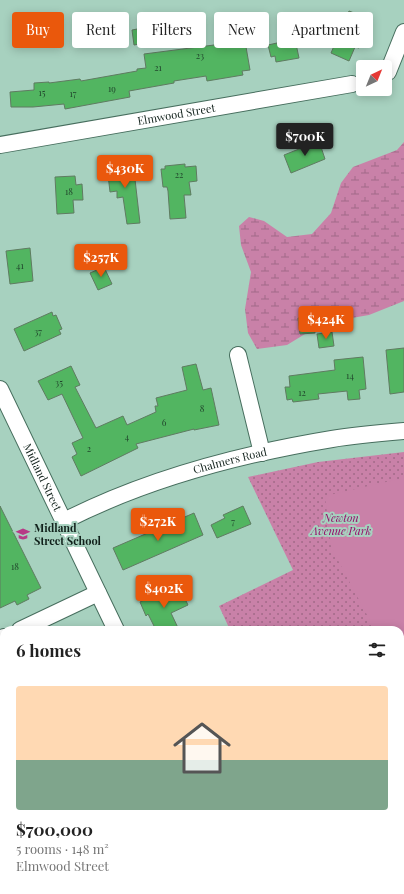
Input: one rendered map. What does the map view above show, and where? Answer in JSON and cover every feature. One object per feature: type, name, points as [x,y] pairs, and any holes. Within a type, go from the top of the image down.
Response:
[{"type":"street","points":[[392,62],[404,32]]},
{"type":"street","name":"Elmwood Street","points":[[0,145],[352,84]]},
{"type":"street","points":[[238,355],[262,453]]},
{"type":"street","name":"Midland Street","points":[[0,389],[114,626]]},
{"type":"street","name":"Chalmers Road","points":[[64,521],[138,487],[262,453],[334,438],[404,431]]},
{"type":"street","points":[[28,626],[98,593]]},
{"type":"green space","points":[[404,142],[404,301],[369,315],[323,323],[287,345],[257,349],[248,333],[245,309],[251,272],[241,245],[239,226],[249,217],[264,221],[287,237],[312,234],[331,213],[341,183],[353,167],[397,150]]},
{"type":"green space","name":"Newton Avenue Park","points":[[404,452],[404,626],[228,626],[219,606],[293,570],[248,477],[318,462]]},
{"type":"green space","points":[[404,479],[404,626],[373,626],[331,547],[325,496]]},
{"type":"building","points":[[137,29],[137,44],[134,45],[132,30]]},
{"type":"building","points":[[277,43],[277,48],[297,48],[299,58],[276,62],[275,56],[271,57],[269,45]]},
{"type":"building","points":[[214,45],[214,48],[246,48],[250,70],[242,71],[243,75],[207,81],[206,76],[174,81],[174,83],[129,91],[130,97],[65,109],[64,104],[33,107],[11,107],[10,92],[34,90],[34,83],[49,83],[80,79],[81,81],[137,71],[137,69],[146,68],[144,54],[191,48],[206,48],[206,46]]},
{"type":"building","points":[[333,48],[355,48],[349,61],[331,53]]},
{"type":"building","points":[[319,141],[325,159],[291,173],[284,155]]},
{"type":"building","points":[[133,162],[140,223],[127,224],[123,197],[117,198],[117,191],[110,192],[107,166]]},
{"type":"building","points":[[185,164],[185,167],[196,166],[197,181],[189,182],[191,195],[184,195],[186,218],[170,219],[168,191],[167,187],[163,187],[161,169],[165,169],[165,166]]},
{"type":"building","points":[[75,176],[76,185],[82,184],[83,200],[73,200],[74,213],[57,214],[55,177]]},
{"type":"building","points":[[30,248],[33,281],[10,284],[6,251]]},
{"type":"building","points":[[104,267],[112,284],[98,290],[90,273]]},
{"type":"building","points":[[52,312],[53,316],[56,315],[62,329],[59,330],[61,334],[24,351],[14,329]]},
{"type":"building","points":[[313,317],[315,333],[300,334],[298,318]]},
{"type":"building","points":[[332,332],[334,346],[319,348],[317,334]]},
{"type":"building","points":[[404,348],[404,392],[390,394],[386,350]]},
{"type":"building","points":[[363,357],[366,389],[359,390],[360,399],[348,400],[347,391],[318,394],[319,399],[293,402],[292,399],[287,400],[285,387],[290,387],[289,376],[335,370],[334,360]]},
{"type":"building","points":[[196,364],[203,390],[211,388],[219,425],[194,429],[136,444],[138,448],[81,476],[72,457],[77,454],[72,443],[83,438],[62,394],[48,400],[38,381],[71,366],[80,385],[75,387],[96,428],[123,416],[127,425],[156,412],[155,406],[158,406],[156,398],[187,390],[182,367]]},
{"type":"building","points":[[0,506],[41,588],[27,595],[29,599],[17,605],[15,601],[0,608]]},
{"type":"building","points":[[243,506],[251,524],[217,538],[211,525],[225,518],[223,515]]},
{"type":"building","points":[[194,513],[203,535],[123,570],[113,548]]},
{"type":"building","points":[[179,587],[188,605],[171,613],[177,626],[154,626],[148,614],[146,616],[140,602],[162,591],[163,595]]},
{"type":"place","name":"Midland Street School","points":[[23,534]]}]
